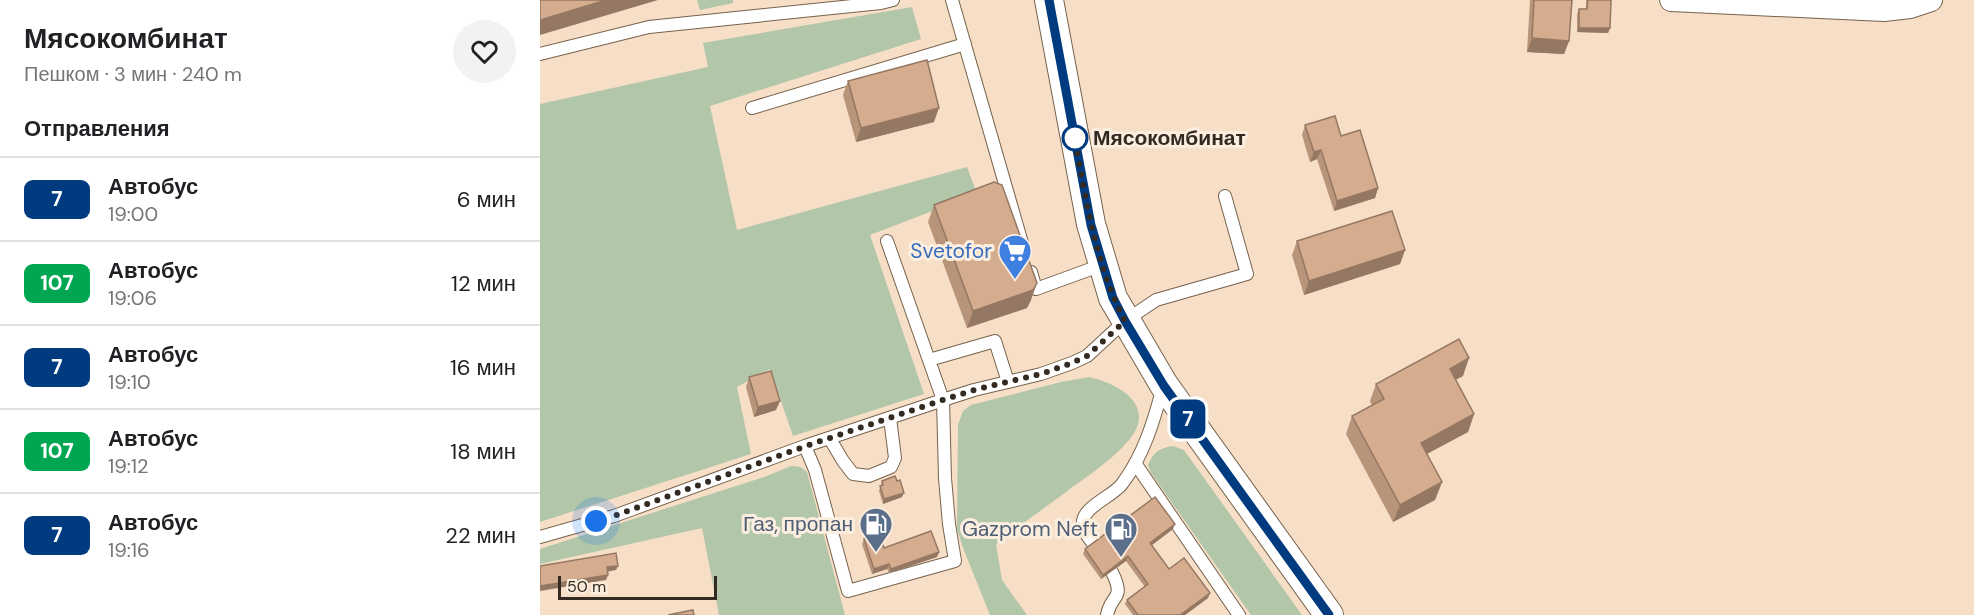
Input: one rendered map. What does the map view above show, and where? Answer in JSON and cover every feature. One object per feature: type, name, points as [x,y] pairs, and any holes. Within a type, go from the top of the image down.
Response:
[{"type":"street","points":[[1671,0],[1884,10],[1910,7],[1931,0]]},
{"type":"street","points":[[1053,1],[1091,225],[1113,298],[1164,386],[1329,615]]},
{"type":"lane","points":[[540,54],[649,27],[893,0]]},
{"type":"lane","points":[[952,0],[1036,289],[1102,266]]},
{"type":"lane","points":[[752,108],[965,44]]},
{"type":"lane","points":[[540,537],[614,516],[806,446],[943,400],[1041,374],[1087,356],[1125,321],[1156,300],[1247,274],[1225,196]]},
{"type":"lane","points":[[806,446],[815,470],[848,591],[956,561],[949,524],[945,478],[943,400],[887,241]]},
{"type":"lane","points":[[929,360],[995,341],[1008,382]]},
{"type":"lane","points":[[1095,546],[1084,532],[1083,520],[1088,511],[1121,485],[1135,463],[1152,427],[1164,386]]},
{"type":"lane","points":[[830,439],[853,474],[869,476],[891,467],[895,458],[890,418]]},
{"type":"lane","points":[[1135,463],[1239,615]]},
{"type":"lane","points":[[1107,615],[1118,591],[1112,572]]},
{"type":"green space","points":[[697,0],[733,0],[733,3],[700,10]]},
{"type":"green space","points":[[912,7],[921,39],[710,106],[737,230],[967,167],[977,194],[870,235],[924,394],[793,436],[770,369],[737,387],[751,454],[540,522],[540,104],[708,67],[703,43]]},
{"type":"green space","points":[[1089,377],[1117,387],[1132,400],[1139,417],[1137,427],[1125,445],[1106,463],[996,544],[1002,580],[1027,615],[990,615],[957,529],[958,425],[963,411],[971,405]]},
{"type":"green space","points":[[1173,446],[1184,450],[1302,615],[1251,615],[1151,473],[1148,465],[1152,457],[1161,449]]},
{"type":"green space","points":[[791,466],[801,467],[807,472],[845,615],[719,615],[702,528],[540,564],[540,549],[764,477]]},
{"type":"building","points":[[540,0],[606,0],[540,20]]},
{"type":"building","points":[[1534,0],[1572,0],[1569,41],[1532,38]]},
{"type":"building","points":[[1588,0],[1611,0],[1610,28],[1579,28],[1579,9],[1587,9]]},
{"type":"building","points":[[927,60],[939,108],[861,128],[848,81]]},
{"type":"building","points":[[1335,116],[1341,136],[1360,130],[1378,188],[1337,201],[1321,150],[1314,152],[1305,125]]},
{"type":"building","points":[[994,182],[1002,185],[1037,283],[1033,290],[973,311],[934,205]]},
{"type":"building","points":[[1392,211],[1405,250],[1309,281],[1297,241]]},
{"type":"building","points":[[1459,339],[1469,358],[1450,369],[1474,414],[1421,443],[1442,482],[1400,505],[1352,416],[1384,399],[1376,384]]},
{"type":"building","points":[[771,371],[780,401],[758,407],[749,377]]},
{"type":"building","points":[[895,476],[897,481],[900,480],[904,493],[884,499],[880,486],[883,485],[882,481]]},
{"type":"building","name":"Gazprom Neft","points":[[1155,497],[1175,524],[1150,543],[1169,569],[1184,558],[1210,593],[1180,615],[1138,615],[1127,600],[1148,584],[1128,556],[1103,575],[1085,549]]},
{"type":"building","points":[[931,531],[939,552],[891,569],[889,564],[874,569],[864,539],[879,534],[884,548]]},
{"type":"building","points":[[616,553],[618,566],[607,567],[608,575],[540,586],[540,566]]},
{"type":"building","points":[[693,610],[694,615],[668,615]]},
{"type":"bus line","name":"7","points":[[1049,0],[1091,225],[1113,298],[1164,386],[1329,615]]},
{"type":"place","name":"Мясокомбинат","points":[[1075,138]]},
{"type":"place","name":"Svetofor","points":[[1015,280]]},
{"type":"place","name":"Газ, пропан","points":[[876,553]]},
{"type":"place","name":"Gazprom Neft","points":[[1121,558]]},
{"type":"route","points":[[596,521],[806,446],[974,390],[1041,374],[1087,356],[1125,321],[1113,298],[1102,266],[1091,225],[1074,135],[1075,138]]}]
